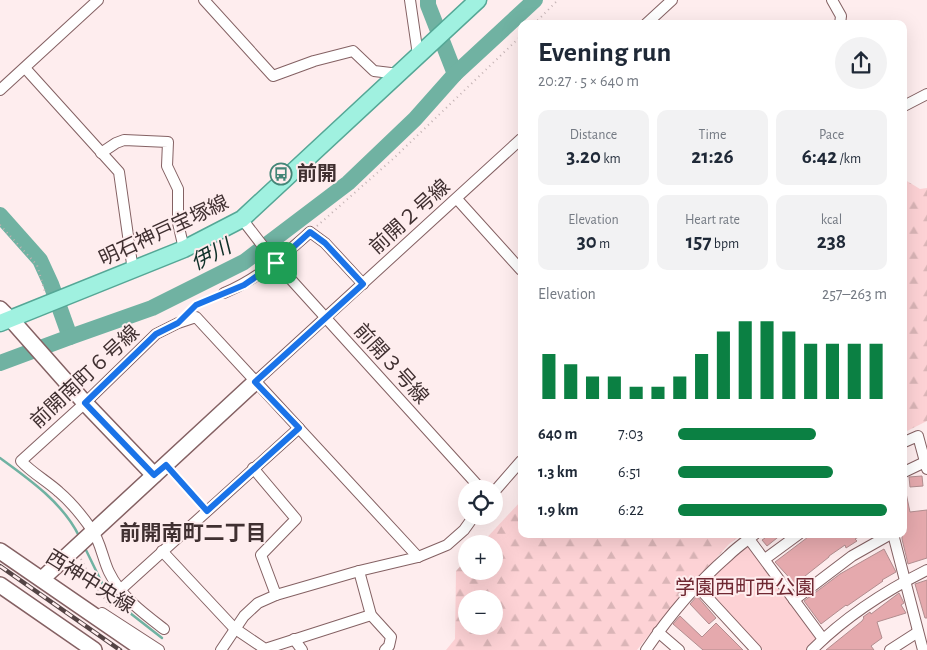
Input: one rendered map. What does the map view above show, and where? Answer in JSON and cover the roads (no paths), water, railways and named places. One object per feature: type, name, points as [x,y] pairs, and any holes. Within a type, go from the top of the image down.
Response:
[{"type":"main road","name":"明石神戸宝塚線","points":[[7,319],[133,271],[245,223],[478,0]]},
{"type":"street","points":[[0,90],[98,0]]},
{"type":"street","points":[[204,0],[273,76],[314,61],[353,51],[374,71],[399,74]]},
{"type":"street","points":[[410,0],[418,56]]},
{"type":"street","points":[[650,20],[672,0]]},
{"type":"street","points":[[832,0],[841,16],[840,20]]},
{"type":"street","points":[[25,68],[119,172],[133,271]]},
{"type":"street","points":[[907,104],[927,94]]},
{"type":"street","points":[[101,154],[116,142],[124,140],[168,142],[167,166],[178,189],[178,223],[184,250]]},
{"type":"street","name":"前開２号線","points":[[255,382],[518,142]]},
{"type":"street","points":[[457,199],[518,267]]},
{"type":"street","name":"前開３号線","points":[[245,223],[276,263],[473,480]]},
{"type":"street","points":[[224,293],[244,285],[276,263],[310,232],[325,243],[363,284]]},
{"type":"street","name":"前開南町６号線","points":[[164,629],[130,603],[109,574],[92,534],[59,492],[33,473],[21,461],[85,403],[156,334],[178,323],[196,317],[418,557]]},
{"type":"street","points":[[7,319],[154,475]]},
{"type":"street","points":[[43,578],[78,552],[92,534],[255,382]]},
{"type":"street","points":[[120,590],[299,428]]},
{"type":"street","points":[[907,441],[918,436],[926,466],[907,472]]},
{"type":"street","points":[[503,482],[518,464]]},
{"type":"street","points":[[253,468],[296,519],[261,555],[276,595]]},
{"type":"street","points":[[221,650],[234,628],[258,603],[276,595],[359,571],[418,557],[447,545],[468,525]]},
{"type":"street","points":[[646,650],[658,632],[697,586],[728,555],[749,538]]},
{"type":"street","points":[[753,538],[764,560],[823,639]]},
{"type":"street","points":[[764,560],[794,538]]},
{"type":"street","points":[[794,600],[852,556],[885,538]]},
{"type":"street","points":[[893,538],[923,650]]},
{"type":"street","name":"西神中央線","points":[[0,550],[159,650]]},
{"type":"street","name":"西神中央線","points":[[0,550],[144,650]]},
{"type":"street","points":[[162,552],[234,628],[265,648],[371,615]]},
{"type":"street","points":[[812,650],[823,639],[866,606],[927,570]]},
{"type":"street","points":[[359,571],[371,615],[391,637],[389,646],[384,650]]},
{"type":"street","points":[[0,585],[94,650]]},
{"type":"street","points":[[697,586],[756,650]]},
{"type":"street","points":[[0,590],[86,650]]},
{"type":"street","points":[[658,632],[679,650]]},
{"type":"street","points":[[890,650],[918,632]]},
{"type":"street","points":[[294,639],[302,650]]},
{"type":"waterway","points":[[428,0],[428,5],[455,74]]},
{"type":"waterway","name":"伊川","points":[[0,363],[152,308],[244,262],[348,183],[415,119],[455,74],[535,0]]},
{"type":"waterway","points":[[0,215],[40,260],[51,284],[70,337]]},
{"type":"waterway","points":[[0,458],[34,483],[55,502],[79,536]]},
{"type":"waterway","points":[[85,548],[102,583],[121,606],[162,638]]},
{"type":"railway","points":[[0,566],[120,650]]},
{"type":"place","name":"前開","points":[[281,174]]},
{"type":"district","name":"前開南町二丁目","points":[[193,533]]},
{"type":"park label","name":"学園西町西公園","points":[[745,588]]}]
